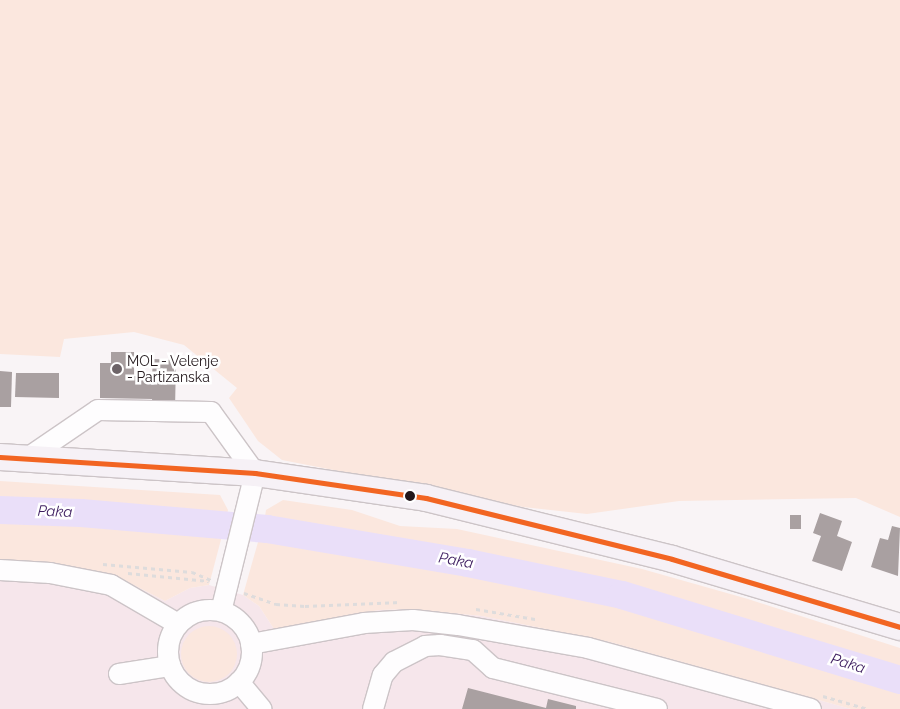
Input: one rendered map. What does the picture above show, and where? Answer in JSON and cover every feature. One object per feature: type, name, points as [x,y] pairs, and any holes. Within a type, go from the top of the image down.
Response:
[{"type":"main road","points":[[0,457],[29,457],[255,473],[436,501],[672,559],[900,627]]},
{"type":"street","points":[[29,457],[98,410],[211,412],[255,473],[221,611]]},
{"type":"street","points":[[0,570],[50,573],[111,585],[178,624]]},
{"type":"street","points":[[221,611],[237,620],[251,644],[249,668],[239,682],[220,693],[196,701],[170,666],[168,644],[178,624],[198,612],[221,611]]},
{"type":"street","points":[[251,644],[364,624],[413,620],[458,625],[588,648],[811,709]]},
{"type":"street","points":[[373,709],[383,675],[394,662],[425,646],[440,645],[473,650],[493,668],[657,709]]},
{"type":"street","points":[[119,674],[170,666]]},
{"type":"street","points":[[239,682],[262,709]]},
{"type":"path","points":[[101,564],[192,572],[213,581],[136,575],[101,564]]},
{"type":"shaded area","points":[[0,0],[900,0],[900,517],[856,498],[679,501],[587,514],[523,507],[282,460],[258,441],[229,398],[237,388],[184,345],[134,332],[64,339],[60,357],[0,354]]},
{"type":"shaded area","points":[[0,481],[220,495],[228,510],[226,520],[0,504]]},
{"type":"shaded area","points":[[283,500],[352,510],[400,526],[457,529],[642,569],[748,599],[900,648],[900,673],[723,617],[574,578],[411,545],[264,523],[266,510]]},
{"type":"shaded area","points":[[0,516],[88,520],[223,532],[209,585],[190,588],[165,601],[124,580],[102,573],[0,563]]},
{"type":"shaded area","points":[[260,535],[377,550],[568,588],[684,617],[900,686],[900,709],[851,709],[610,642],[482,616],[411,609],[379,610],[274,629],[259,606],[243,595]]},
{"type":"shaded area","points":[[0,563],[102,573],[124,580],[165,601],[190,588],[209,585],[243,595],[259,606],[274,629],[379,610],[411,609],[482,616],[610,642],[851,709],[0,709]]},
{"type":"shaded area","points":[[209,626],[220,628],[229,634],[235,643],[237,654],[235,665],[229,674],[220,680],[209,682],[198,680],[189,674],[183,665],[181,654],[183,643],[189,634],[198,628]]},
{"type":"building","points":[[111,352],[134,352],[134,376],[152,376],[153,359],[176,360],[175,410],[152,410],[152,399],[100,398],[100,363],[111,363]]},
{"type":"building","points":[[0,371],[12,372],[11,407],[0,407]]},
{"type":"building","points":[[16,373],[59,373],[59,398],[15,397]]},
{"type":"building","points":[[820,513],[842,521],[837,536],[852,542],[842,571],[812,561],[821,536],[813,533]]},
{"type":"building","points":[[790,515],[801,515],[801,529],[790,529]]},
{"type":"building","points":[[892,526],[900,528],[898,576],[871,567],[880,538],[888,540]]},
{"type":"building","points":[[468,688],[546,708],[548,699],[576,706],[576,709],[462,709]]},
{"type":"waterway","name":"Paka","points":[[0,510],[81,513],[267,529],[468,563],[622,595],[900,680]]},
{"type":"transit line","points":[[0,457],[255,473],[426,498],[672,559],[900,627]]},
{"type":"place","name":"MOL - Velenje - Partizanska","points":[[117,369]]}]
